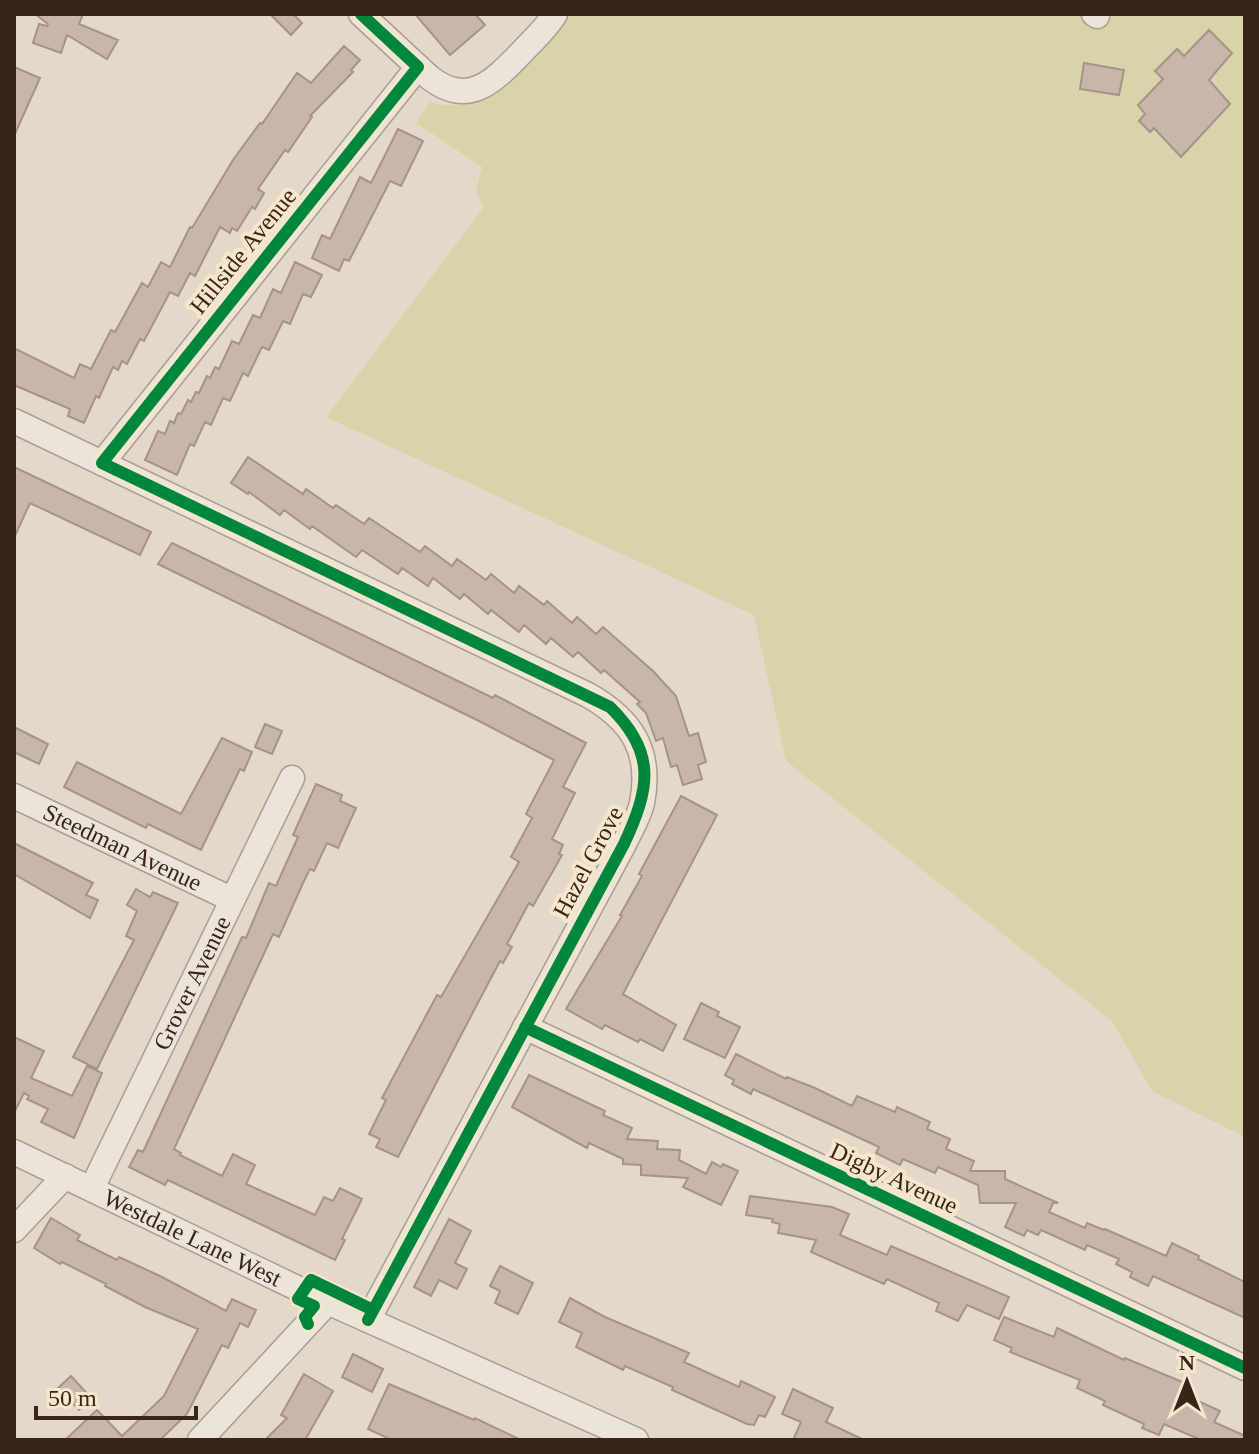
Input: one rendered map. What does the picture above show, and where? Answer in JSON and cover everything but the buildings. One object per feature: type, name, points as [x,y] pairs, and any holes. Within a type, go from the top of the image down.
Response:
[{"type":"street","points":[[361,14],[440,85],[456,91],[481,88],[506,68],[555,14]]},
{"type":"street","name":"Hillside Avenue","points":[[102,463],[418,67]]},
{"type":"street","name":"Hazel Grove","points":[[14,421],[588,695],[610,707],[630,727],[641,749],[644,777],[641,806],[368,1320]]},
{"type":"street","name":"Grover Avenue","points":[[92,1188],[292,778]]},
{"type":"street","name":"Steedman Avenue","points":[[14,796],[231,899]]},
{"type":"street","name":"Digby Avenue","points":[[525,1027],[1245,1368]]},
{"type":"street","name":"Westdale Lane West","points":[[14,1152],[608,1435],[636,1440]]},
{"type":"street","points":[[14,1230],[65,1176]]},
{"type":"street","points":[[200,1440],[328,1302]]},
{"type":"shaded area","points":[[569,14],[1245,14],[1245,1137],[1152,1091],[1112,1021],[786,761],[754,615],[326,417],[484,207],[476,191],[482,167],[416,123],[430,102],[461,104],[490,91]]},
{"type":"cycle path","points":[[361,14],[418,67],[102,463],[610,707],[636,740],[644,772],[639,805],[624,844],[368,1320]]},
{"type":"cycle path","points":[[525,1027],[1245,1368]]},
{"type":"cycle path","points":[[308,1324],[305,1317],[314,1306],[298,1299],[311,1280],[373,1310]]}]
